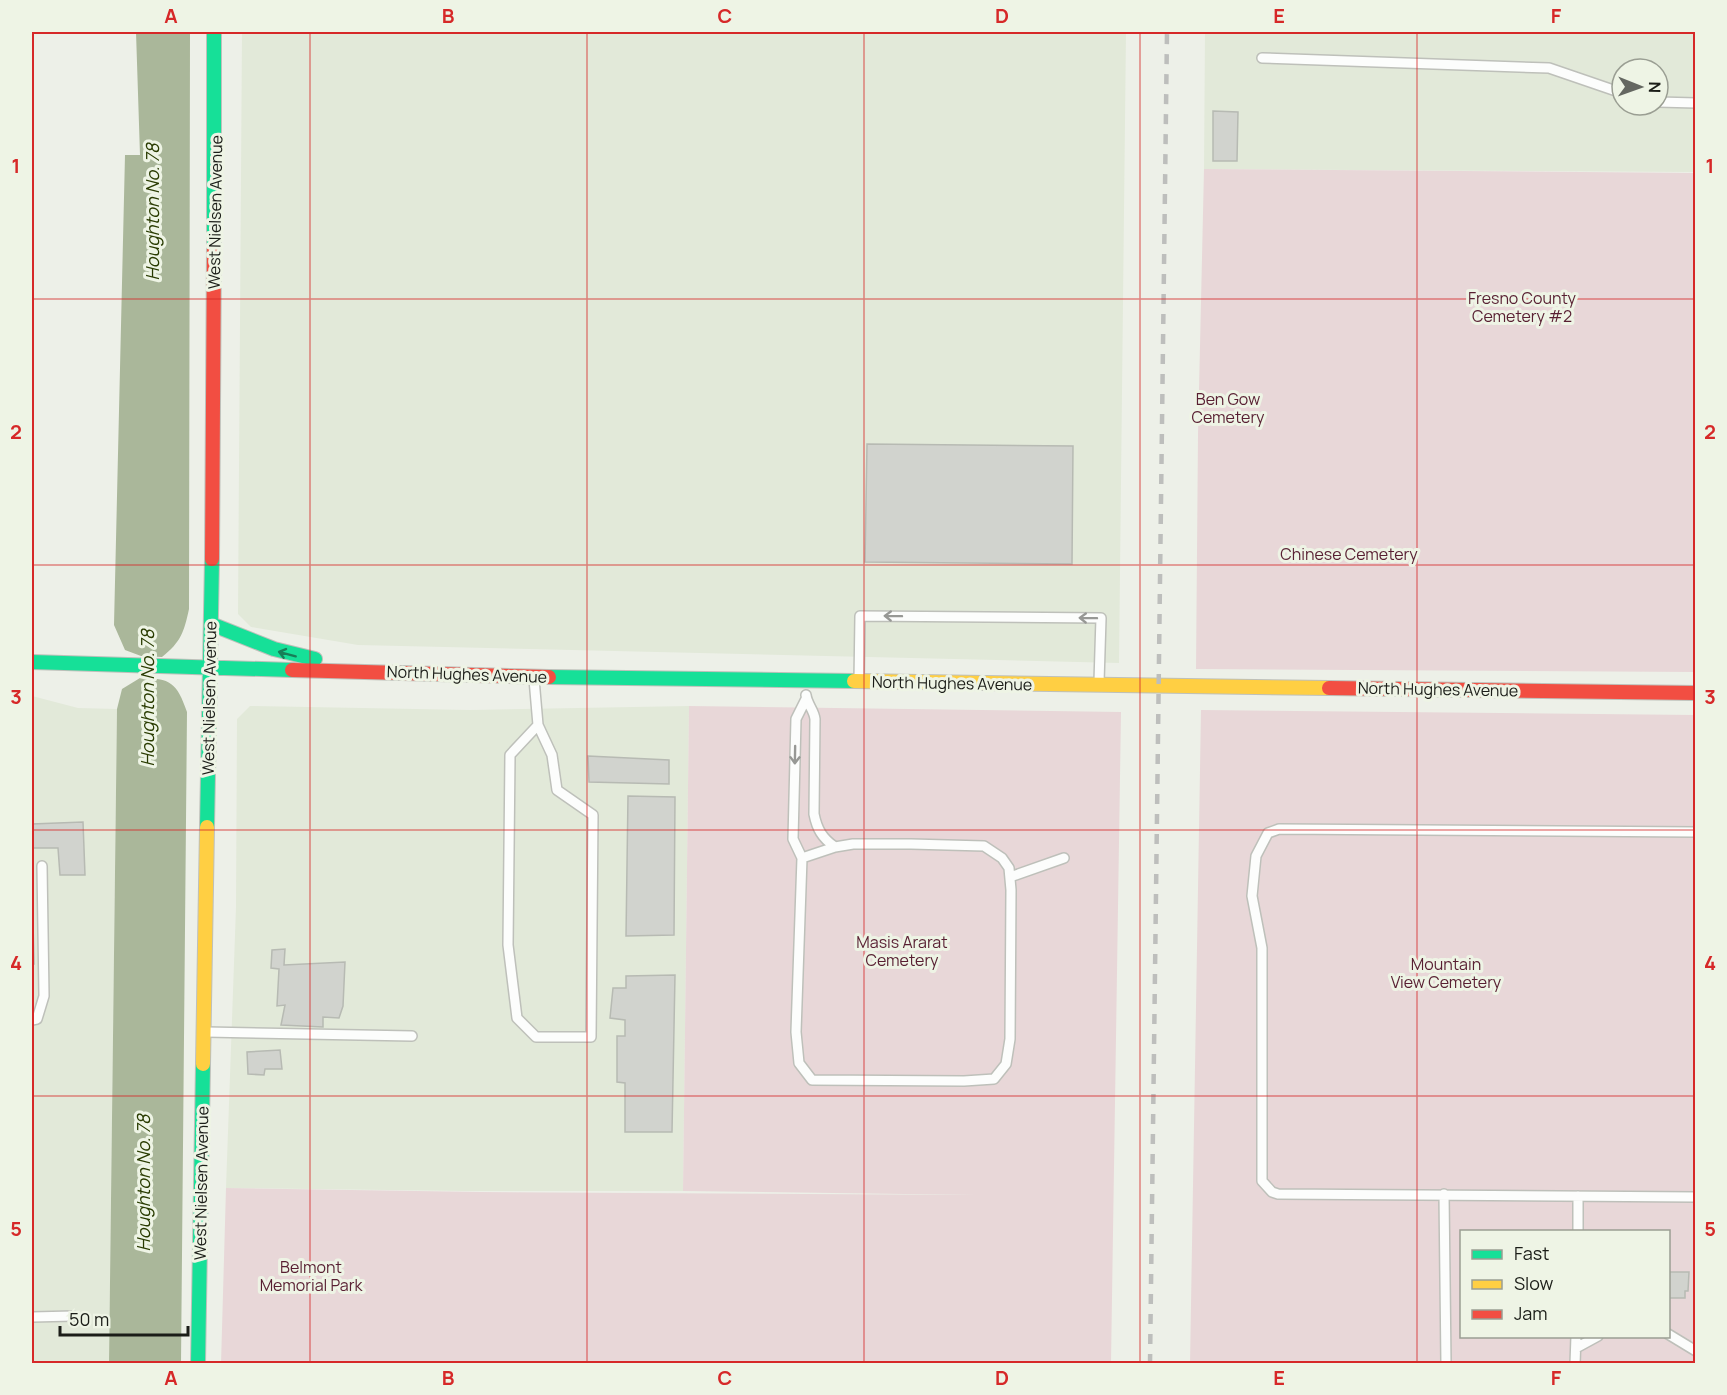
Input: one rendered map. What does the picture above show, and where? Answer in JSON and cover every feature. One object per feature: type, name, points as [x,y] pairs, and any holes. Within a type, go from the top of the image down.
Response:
[{"type":"street","name":"West Nielsen Avenue","points":[[198,1364],[211,624],[214,32]]},
{"type":"street","points":[[211,624],[255,644],[290,655],[386,671]]},
{"type":"street","name":"North Hughes Avenue","points":[[32,662],[136,668],[386,671],[534,677],[1695,693]]},
{"type":"lane","points":[[1262,58],[1549,69],[1610,89]]},
{"type":"lane","points":[[1670,102],[1695,103]]},
{"type":"lane","points":[[859,681],[860,616],[1101,618],[1099,684]]},
{"type":"lane","points":[[534,677],[538,725],[552,755],[557,790],[593,815],[591,1037],[536,1037],[517,1018],[508,945],[510,755],[538,725]]},
{"type":"lane","points":[[805,681],[806,699],[815,719],[814,814],[817,827],[824,839],[835,847]]},
{"type":"lane","points":[[802,858],[835,847],[853,844],[911,844],[984,846],[1002,858],[1009,868],[1010,876],[1012,956],[1010,1039],[1006,1064],[994,1079],[964,1081],[812,1080],[799,1063],[796,1032],[802,858],[793,839],[796,719],[806,699]]},
{"type":"lane","points":[[1695,832],[1279,829],[1268,833],[1256,856],[1252,896],[1262,948],[1262,1181],[1272,1192],[1278,1194],[1695,1197]]},
{"type":"lane","points":[[1010,876],[1064,858]]},
{"type":"lane","points":[[32,1020],[37,1019],[44,996],[42,866]]},
{"type":"lane","points":[[203,1032],[412,1036]]},
{"type":"lane","points":[[1444,1194],[1446,1364]]},
{"type":"lane","points":[[1578,1196],[1578,1230]]},
{"type":"lane","points":[[32,1317],[72,1316]]},
{"type":"lane","points":[[1670,1335],[1695,1351]]},
{"type":"lane","points":[[1575,1364],[1576,1338]]},
{"type":"lane","points":[[1575,1348],[1594,1338]]},
{"type":"shaded area","points":[[242,32],[1126,32],[1119,663],[358,645],[251,627],[238,614]]},
{"type":"shaded area","points":[[1205,32],[1695,32],[1695,172],[1204,169]]},
{"type":"shaded area","points":[[32,696],[78,708],[117,709],[109,1363],[32,1363]]},
{"type":"shaded area","points":[[250,706],[470,710],[689,706],[683,1191],[226,1188],[236,907],[237,719]]},
{"type":"green space","points":[[1204,169],[1695,173],[1695,672],[1196,669]]},
{"type":"green space","points":[[689,706],[1121,712],[1111,1363],[221,1364],[226,1188],[975,1195],[683,1191]]},
{"type":"green space","name":"Mountain View Cemetery","points":[[1201,710],[1695,715],[1695,1363],[1190,1364]]},
{"type":"water","name":"Houghton No. 78","points":[[136,32],[190,32],[189,609],[181,636],[162,657],[141,656],[125,650],[114,625],[125,155],[140,155]]},
{"type":"water","name":"Houghton No. 78","points":[[140,678],[159,679],[171,684],[180,694],[187,712],[181,1363],[109,1364],[117,709],[122,689]]},
{"type":"building","points":[[1213,111],[1238,112],[1237,161],[1213,161]]},
{"type":"building","points":[[867,444],[1073,446],[1072,564],[865,562]]},
{"type":"building","points":[[588,756],[669,760],[669,784],[589,782]]},
{"type":"building","points":[[628,796],[675,797],[674,935],[626,936]]},
{"type":"building","points":[[83,822],[85,875],[60,875],[58,848],[32,848],[32,824]]},
{"type":"building","points":[[32,881],[34,964],[32,964]]},
{"type":"building","points":[[285,949],[284,965],[345,962],[343,1006],[339,1018],[323,1017],[323,1027],[281,1025],[285,1005],[277,1006],[279,969],[271,968],[272,950]]},
{"type":"building","points":[[675,975],[672,1132],[625,1132],[625,1083],[617,1082],[617,1036],[625,1036],[625,1020],[610,1018],[613,988],[626,988],[626,976]]},
{"type":"building","points":[[280,1050],[282,1069],[265,1069],[264,1075],[248,1074],[247,1052]]},
{"type":"building","points":[[1670,1272],[1689,1272],[1688,1291],[1685,1291],[1685,1298],[1670,1298]]},
{"type":"railway","points":[[1150,1364],[1167,32]]},
{"type":"traffic: fast","points":[[214,32],[214,247]]},
{"type":"traffic: fast","points":[[207,827],[212,559]]},
{"type":"traffic: fast","points":[[211,624],[274,649],[315,659]]},
{"type":"traffic: fast","points":[[32,662],[292,670]]},
{"type":"traffic: fast","points":[[549,677],[854,681]]},
{"type":"traffic: fast","points":[[198,1364],[203,1064]]},
{"type":"traffic: slow","points":[[854,681],[1329,688]]},
{"type":"traffic: slow","points":[[203,1064],[207,827]]},
{"type":"traffic: jam","points":[[212,559],[214,247]]},
{"type":"traffic: jam","points":[[292,670],[549,677]]},
{"type":"traffic: jam","points":[[1329,688],[1696,693]]},
{"type":"park label","name":"Fresno County Cemetery #2","points":[[1522,307]]},
{"type":"park label","name":"Ben Gow Cemetery","points":[[1228,408]]},
{"type":"park label","name":"Chinese Cemetery","points":[[1349,554]]},
{"type":"park label","name":"Masis Ararat Cemetery","points":[[902,951]]},
{"type":"park label","name":"Belmont Memorial Park","points":[[311,1276]]}]
